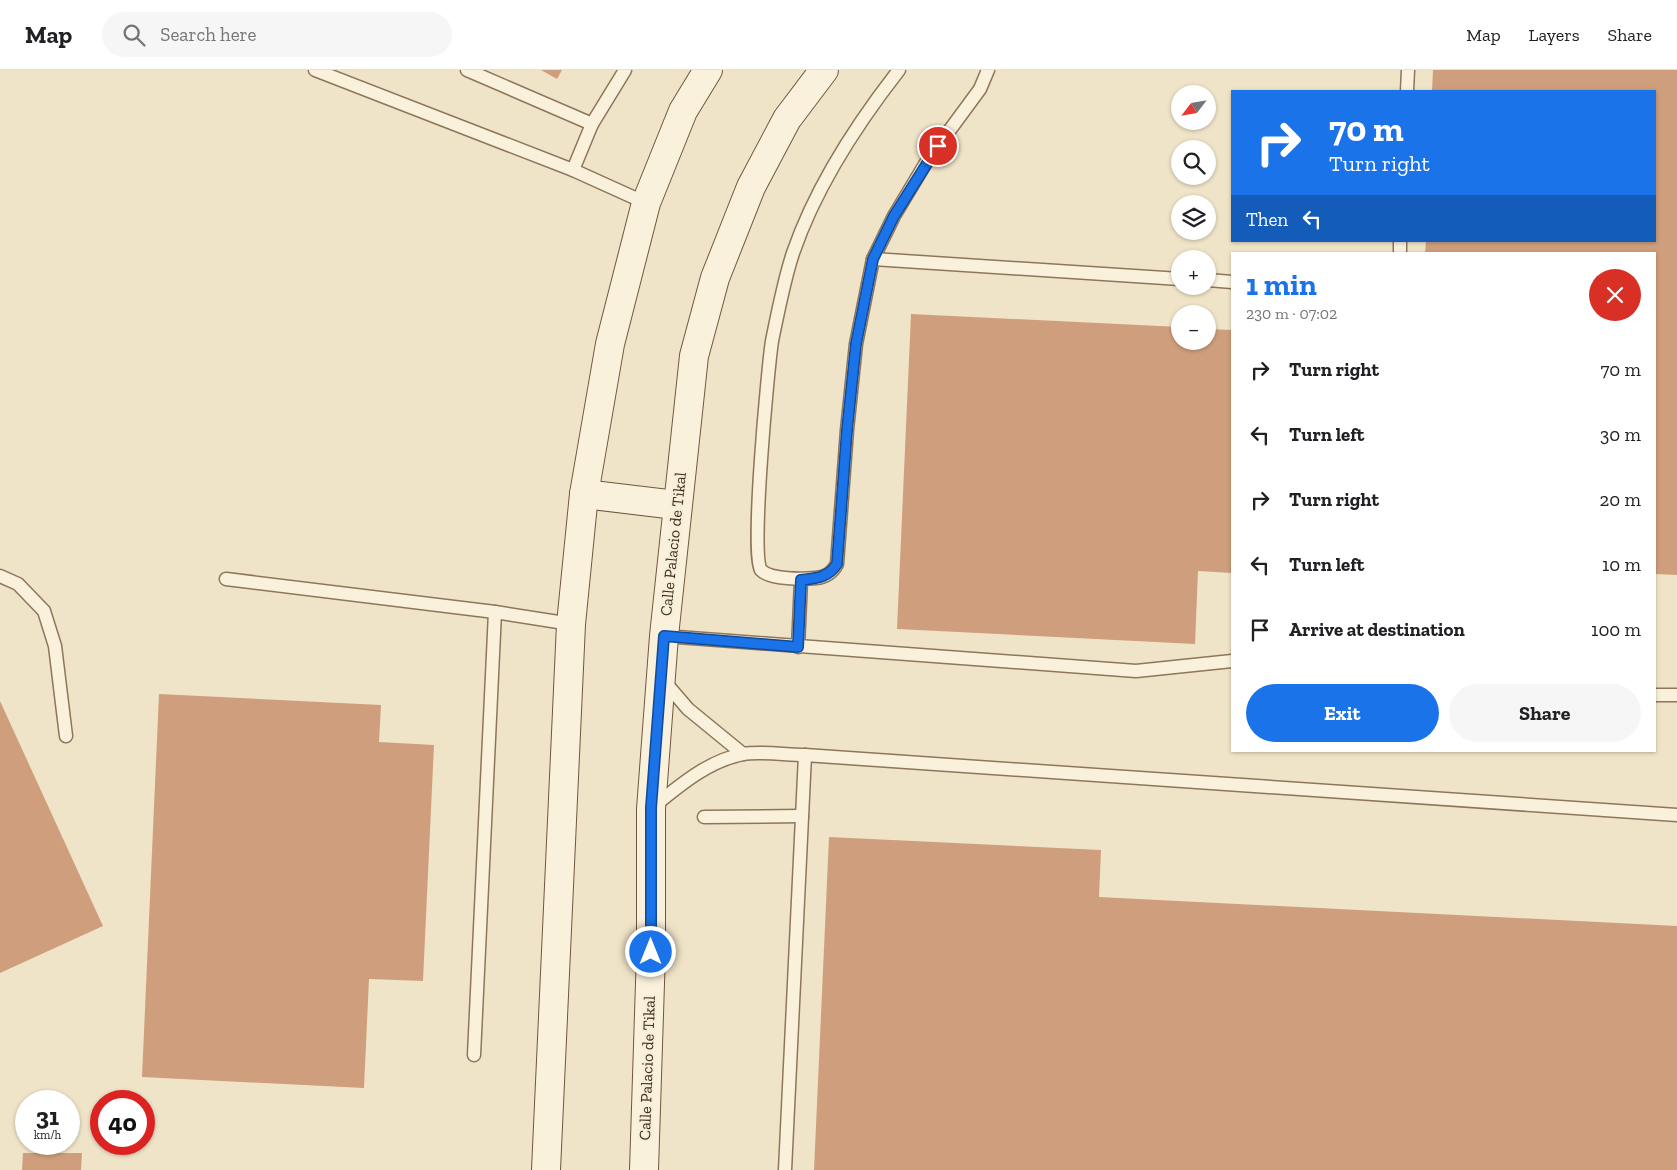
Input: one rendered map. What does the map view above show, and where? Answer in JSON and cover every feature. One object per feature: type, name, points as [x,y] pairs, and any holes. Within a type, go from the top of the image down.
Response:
[{"type":"street","points":[[546,1170],[572,624],[584,494],[610,344],[646,203],[683,111],[708,70]]},
{"type":"street","name":"Calle Palacio de Tikal","points":[[644,1170],[651,952],[651,808],[676,505],[694,356],[715,278],[751,187],[782,128],[824,70]]},
{"type":"street","points":[[584,494],[676,505]]},
{"type":"lane","points":[[314,70],[573,170],[646,203]]},
{"type":"lane","points":[[467,70],[592,124]]},
{"type":"lane","points":[[573,170],[592,124],[625,70]]},
{"type":"lane","points":[[899,70],[868,110],[828,176],[793,253],[772,342],[756,528],[756,559],[760,570],[769,575],[801,580],[823,577],[832,572],[837,564],[847,430],[856,344],[873,259],[894,216],[927,161],[980,88],[988,70]]},
{"type":"lane","points":[[1408,70],[1408,90]]},
{"type":"lane","points":[[873,259],[1171,278]]},
{"type":"lane","points":[[1216,281],[1231,282]]},
{"type":"lane","points":[[0,576],[18,584],[44,612],[56,646],[66,736]]},
{"type":"lane","points":[[226,579],[495,612],[572,624]]},
{"type":"lane","points":[[798,647],[801,580]]},
{"type":"lane","points":[[474,1055],[495,612]]},
{"type":"lane","points":[[664,636],[1136,671],[1231,662]]},
{"type":"lane","points":[[661,677],[688,709],[744,754]]},
{"type":"lane","points":[[1656,695],[1677,696]]},
{"type":"lane","points":[[651,808],[686,780],[712,765],[744,754],[805,756],[1677,815]]},
{"type":"lane","points":[[785,1170],[805,756]]},
{"type":"lane","points":[[704,817],[802,816]]},
{"type":"building","points":[[541,70],[562,70],[557,79]]},
{"type":"building","points":[[1433,70],[1677,70],[1677,575],[1656,574],[1656,252],[1425,252],[1426,242],[1656,242],[1656,90],[1432,90]]},
{"type":"building","points":[[911,314],[1171,327],[1171,350],[1216,350],[1216,329],[1231,330],[1231,573],[1198,571],[1195,644],[897,629]]},
{"type":"building","points":[[159,694],[381,705],[379,742],[434,745],[423,981],[369,979],[364,1088],[142,1077]]},
{"type":"building","points":[[0,701],[103,926],[0,973]]},
{"type":"building","points":[[829,837],[1101,850],[1099,897],[1677,926],[1677,1170],[814,1170]]},
{"type":"building","points":[[82,1153],[81,1170],[22,1170],[23,1155],[80,1155]]},
{"type":"route","points":[[651,952],[651,808],[664,636],[798,647],[801,580],[823,577],[832,572],[837,564],[847,430],[856,344],[873,259],[894,216],[938,146]]}]
